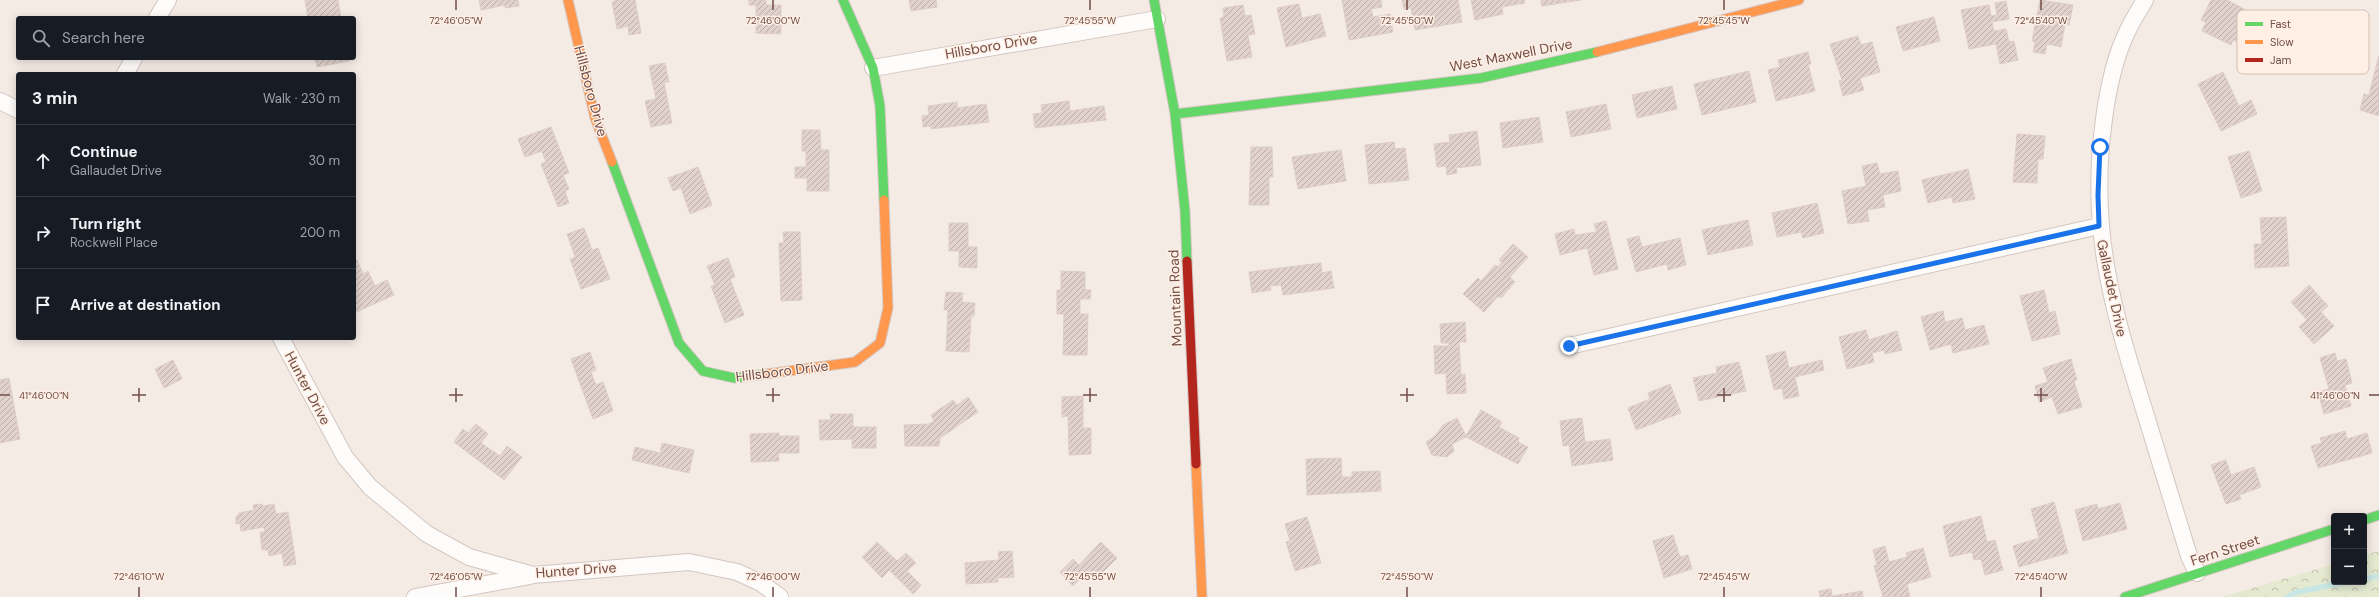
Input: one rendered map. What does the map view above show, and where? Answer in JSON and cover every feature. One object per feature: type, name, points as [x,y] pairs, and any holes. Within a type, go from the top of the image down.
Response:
[{"type":"street","points":[[158,16],[168,0]]},
{"type":"street","name":"Hillsboro Drive","points":[[568,0],[595,118],[680,343],[703,371],[734,378],[854,362],[880,343],[888,308],[880,106],[873,68],[843,0]]},
{"type":"street","name":"Mountain Road","points":[[1154,0],[1175,114],[1186,210],[1202,597]]},
{"type":"street","name":"West Maxwell Drive","points":[[1175,114],[1481,78],[1644,41],[1798,0]]},
{"type":"street","name":"Gallaudet Drive","points":[[2145,0],[2127,32],[2113,71],[2107,100],[2100,147],[2098,195],[2099,226],[2107,279],[2120,333],[2189,556],[2197,573]]},
{"type":"street","name":"Hillsboro Drive","points":[[873,68],[1157,19]]},
{"type":"street","points":[[126,72],[133,60]]},
{"type":"street","points":[[0,101],[16,109]]},
{"type":"street","points":[[1569,346],[2099,226]]},
{"type":"street","name":"Hunter Drive","points":[[282,340],[345,456],[370,487],[427,534],[469,557],[533,575],[689,562],[737,572],[761,583],[780,597]]},
{"type":"street","points":[[2367,519],[2379,515]]},
{"type":"street","name":"Fern Street","points":[[2125,597],[2331,530]]},
{"type":"street","points":[[414,597],[533,575]]},
{"type":"green space","points":[[2379,551],[2379,597],[2222,597],[2331,565],[2331,585],[2367,585],[2367,554]]},
{"type":"building","points":[[305,0],[338,0],[341,16],[308,16]]},
{"type":"building","points":[[479,0],[518,0],[519,6],[505,8],[505,5],[481,10]]},
{"type":"building","points":[[617,0],[635,0],[641,33],[629,35],[628,26],[617,29],[612,2]]},
{"type":"building","points":[[749,0],[766,0],[766,5],[781,5],[781,34],[756,33],[756,5],[749,5]]},
{"type":"building","points":[[909,0],[936,0],[937,7],[911,11]]},
{"type":"building","points":[[1342,0],[1381,0],[1382,7],[1371,9],[1373,17],[1390,14],[1393,32],[1349,40]]},
{"type":"building","points":[[1402,0],[1458,0],[1462,22],[1415,30],[1411,8],[1404,9]]},
{"type":"building","points":[[1471,0],[1524,0],[1525,3],[1502,7],[1503,14],[1475,20]]},
{"type":"building","points":[[1541,0],[1581,0],[1542,6]]},
{"type":"building","points":[[2040,0],[2073,5],[2069,25],[2065,24],[2061,47],[2047,44],[2045,54],[2033,52],[2035,42],[2032,41]]},
{"type":"building","points":[[2211,0],[2227,0],[2244,9],[2237,10],[2237,42],[2233,40],[2231,45],[2202,31],[2206,22],[2201,20]]},
{"type":"building","points":[[2006,1],[2009,19],[1992,22],[1994,31],[2006,29],[2009,42],[2014,41],[2018,60],[2000,64],[1996,44],[1969,49],[1961,10],[1989,5],[1991,16],[1997,15],[1995,3]]},
{"type":"building","points":[[1299,4],[1302,18],[1320,14],[1326,36],[1286,47],[1277,8]]},
{"type":"building","points":[[1243,5],[1245,16],[1251,15],[1255,34],[1248,35],[1252,57],[1227,61],[1220,18],[1224,17],[1223,8]]},
{"type":"building","points":[[1934,17],[1940,41],[1903,51],[1896,27]]},
{"type":"building","points":[[1858,36],[1861,45],[1872,42],[1880,72],[1860,78],[1864,90],[1843,96],[1839,81],[1842,80],[1830,44]]},
{"type":"building","points":[[1808,52],[1811,64],[1808,64],[1815,91],[1776,101],[1768,70],[1780,67],[1778,60]]},
{"type":"building","points":[[2379,55],[2379,116],[2360,110],[2364,94],[2369,95]]},
{"type":"building","points":[[315,60],[349,61],[317,67]]},
{"type":"building","points":[[665,63],[669,82],[664,82],[672,123],[651,127],[645,101],[656,99],[649,66]]},
{"type":"building","points":[[1749,71],[1756,102],[1702,115],[1694,84]]},
{"type":"building","points":[[2223,72],[2239,106],[2251,100],[2257,114],[2221,131],[2198,84]]},
{"type":"building","points":[[1672,86],[1677,109],[1637,118],[1632,95]]},
{"type":"building","points":[[1069,101],[1070,111],[1104,106],[1106,120],[1035,128],[1033,114],[1042,113],[1041,105]]},
{"type":"building","points":[[957,102],[957,108],[986,104],[989,122],[931,129],[931,126],[923,127],[922,116],[929,115],[928,106]]},
{"type":"building","points":[[1606,104],[1611,129],[1571,137],[1566,112]]},
{"type":"building","points":[[1539,117],[1543,142],[1503,148],[1500,123]]},
{"type":"building","points":[[551,127],[569,173],[563,175],[569,189],[565,191],[569,203],[558,207],[541,164],[546,162],[542,151],[525,157],[518,139]]},
{"type":"building","points":[[802,130],[820,130],[821,150],[829,150],[829,191],[807,191],[807,178],[795,178],[795,167],[806,167],[806,151],[802,151]]},
{"type":"building","points":[[1477,131],[1481,165],[1456,168],[1457,173],[1447,175],[1446,166],[1437,167],[1434,144],[1450,142],[1449,135]]},
{"type":"building","points":[[2017,134],[2045,136],[2043,159],[2038,159],[2037,183],[2013,182]]},
{"type":"building","points":[[1394,142],[1395,149],[1405,148],[1409,180],[1369,184],[1365,145]]},
{"type":"building","points":[[1251,147],[1272,147],[1273,177],[1269,177],[1269,205],[1249,205]]},
{"type":"building","points":[[1341,150],[1346,181],[1298,189],[1292,157]]},
{"type":"building","points":[[2249,151],[2262,191],[2241,198],[2228,157]]},
{"type":"building","points":[[1877,163],[1880,174],[1898,171],[1901,191],[1883,195],[1885,207],[1867,210],[1869,221],[1848,224],[1842,191],[1866,186],[1862,166]]},
{"type":"building","points":[[698,167],[712,205],[690,214],[681,188],[673,191],[668,178]]},
{"type":"building","points":[[1968,169],[1975,199],[1953,203],[1952,197],[1928,203],[1922,180]]},
{"type":"building","points":[[1817,203],[1824,233],[1803,238],[1801,232],[1777,237],[1772,213]]},
{"type":"building","points":[[2286,217],[2289,266],[2255,268],[2254,244],[2262,244],[2260,218]]},
{"type":"building","points":[[1748,220],[1753,245],[1708,255],[1702,230]]},
{"type":"building","points":[[1606,221],[1618,269],[1594,275],[1587,248],[1560,255],[1555,234],[1574,229],[1575,235],[1597,232],[1594,224]]},
{"type":"building","points":[[949,223],[968,223],[968,247],[977,247],[977,268],[959,267],[959,251],[949,251]]},
{"type":"building","points":[[584,228],[592,250],[598,248],[610,279],[581,289],[570,259],[575,257],[567,234]]},
{"type":"building","points":[[783,232],[800,232],[802,300],[781,301],[779,243],[784,243]]},
{"type":"building","points":[[1639,236],[1642,247],[1680,238],[1686,265],[1668,270],[1667,264],[1636,272],[1627,239]]},
{"type":"building","points":[[1513,244],[1528,257],[1510,277],[1515,282],[1502,297],[1497,297],[1484,312],[1463,294],[1478,278],[1481,281],[1495,265],[1498,267],[1502,262],[1499,260]]},
{"type":"building","points":[[728,258],[735,277],[730,279],[744,315],[725,323],[711,286],[715,285],[707,266]]},
{"type":"building","points":[[356,260],[363,274],[368,271],[375,286],[387,280],[394,295],[356,312]]},
{"type":"building","points":[[1321,263],[1322,273],[1331,271],[1334,288],[1283,295],[1281,285],[1270,286],[1271,290],[1252,293],[1249,272]]},
{"type":"building","points":[[1061,271],[1085,272],[1085,290],[1091,290],[1090,299],[1080,299],[1080,314],[1088,314],[1087,355],[1063,355],[1064,314],[1057,314],[1057,290],[1061,290]]},
{"type":"building","points":[[2309,285],[2328,306],[2321,312],[2334,326],[2314,344],[2299,327],[2307,320],[2291,302]]},
{"type":"building","points":[[2044,290],[2049,313],[2055,311],[2060,334],[2032,341],[2020,296]]},
{"type":"building","points":[[946,292],[963,293],[962,302],[975,303],[974,316],[971,316],[969,352],[946,351],[948,310],[944,310]]},
{"type":"building","points":[[1943,311],[1945,322],[1962,318],[1965,330],[1984,325],[1989,344],[1953,353],[1951,344],[1930,350],[1921,317]]},
{"type":"building","points":[[1465,322],[1466,342],[1459,342],[1461,375],[1465,374],[1466,393],[1447,394],[1446,376],[1448,373],[1435,374],[1434,346],[1449,346],[1449,343],[1441,343],[1440,324]]},
{"type":"building","points":[[1866,330],[1869,340],[1897,331],[1902,350],[1885,354],[1884,350],[1872,353],[1874,362],[1847,369],[1839,337]]},
{"type":"building","points":[[1785,351],[1789,368],[1822,360],[1824,370],[1795,377],[1799,396],[1784,399],[1782,388],[1774,390],[1766,356]]},
{"type":"building","points":[[590,352],[596,370],[591,372],[596,385],[603,382],[613,411],[593,419],[571,359]]},
{"type":"building","points":[[2335,353],[2337,361],[2346,359],[2352,383],[2345,385],[2351,406],[2324,414],[2318,392],[2329,389],[2320,358]]},
{"type":"building","points":[[2071,359],[2077,380],[2074,381],[2082,407],[2058,414],[2052,397],[2039,402],[2035,386],[2048,382],[2043,368]]},
{"type":"building","points":[[173,360],[182,379],[164,388],[155,369]]},
{"type":"building","points":[[1739,362],[1746,391],[1699,401],[1693,378],[1717,373],[1716,367]]},
{"type":"building","points":[[9,378],[20,439],[0,443],[0,380]]},
{"type":"building","points":[[1670,384],[1681,413],[1636,430],[1628,408],[1650,399],[1648,393]]},
{"type":"building","points":[[1083,396],[1083,428],[1091,428],[1091,454],[1069,455],[1068,416],[1062,417],[1062,397]]},
{"type":"building","points":[[968,397],[978,412],[940,438],[939,446],[905,446],[904,425],[929,424],[934,421],[931,415],[953,400],[957,405]]},
{"type":"building","points":[[1481,410],[1502,422],[1499,427],[1519,438],[1518,442],[1528,447],[1518,464],[1466,437],[1452,444],[1454,451],[1447,457],[1432,455],[1426,442],[1435,436],[1443,425],[1457,418],[1466,436]]},
{"type":"building","points":[[830,414],[853,414],[853,427],[876,427],[876,448],[852,448],[852,439],[820,440],[819,420],[831,420]]},
{"type":"building","points":[[1582,418],[1585,442],[1610,439],[1613,460],[1572,466],[1569,445],[1563,446],[1560,421]]},
{"type":"building","points":[[476,424],[488,434],[481,443],[500,456],[507,446],[522,457],[504,480],[454,442],[463,429],[468,433]]},
{"type":"building","points":[[2345,431],[2347,439],[2367,433],[2372,453],[2318,468],[2311,446],[2322,443],[2320,438]]},
{"type":"building","points":[[779,433],[779,436],[799,436],[799,453],[778,453],[779,461],[751,462],[750,434]]},
{"type":"building","points":[[662,443],[694,450],[689,473],[632,460],[635,447],[660,453]]},
{"type":"building","points":[[1341,458],[1342,477],[1352,477],[1352,472],[1380,471],[1381,491],[1307,495],[1306,459]]},
{"type":"building","points":[[2226,460],[2231,475],[2254,467],[2261,487],[2239,495],[2241,499],[2226,504],[2211,465]]},
{"type":"building","points":[[2054,502],[2068,553],[2019,567],[2013,546],[2039,538],[2031,509]]},
{"type":"building","points":[[2120,503],[2127,529],[2083,541],[2075,510],[2097,504],[2098,509]]},
{"type":"building","points":[[262,504],[263,506],[274,504],[276,514],[288,512],[296,564],[284,566],[282,553],[269,556],[268,550],[262,550],[260,532],[265,532],[264,527],[241,531],[240,523],[236,524],[236,517],[239,513],[254,510],[253,505]]},
{"type":"building","points":[[1981,516],[1987,542],[1995,540],[2003,570],[1985,575],[1981,559],[1974,560],[1972,552],[1950,557],[1943,526]]},
{"type":"building","points":[[1307,517],[1321,563],[1295,571],[1286,542],[1290,541],[1285,524]]},
{"type":"building","points":[[1673,535],[1680,557],[1688,555],[1692,569],[1664,578],[1653,541]]},
{"type":"building","points":[[877,542],[897,561],[906,553],[916,563],[907,571],[921,585],[913,594],[889,570],[882,578],[862,557]]},
{"type":"building","points":[[1101,542],[1117,558],[1094,581],[1086,573],[1073,586],[1060,572],[1073,559],[1079,565]]},
{"type":"building","points":[[1885,546],[1889,562],[1907,557],[1906,553],[1923,548],[1931,577],[1907,584],[1910,597],[1883,597],[1874,566],[1877,565],[1873,550]]},
{"type":"building","points":[[1012,551],[1014,577],[998,578],[998,582],[966,584],[965,563],[999,560],[998,552]]},
{"type":"building","points":[[1831,589],[1832,596],[1862,591],[1863,597],[1820,597],[1819,591]]},
{"type":"waterway","points":[[2367,578],[2379,576]]},
{"type":"waterway","points":[[2287,597],[2297,592],[2332,585]]},
{"type":"traffic: fast","points":[[843,0],[873,68],[880,106],[884,200]]},
{"type":"traffic: fast","points":[[1154,0],[1175,114],[1185,211],[1187,261]]},
{"type":"traffic: fast","points":[[1175,114],[1481,78],[1597,52]]},
{"type":"traffic: fast","points":[[612,162],[679,343],[703,371],[734,378],[767,374]]},
{"type":"traffic: fast","points":[[2367,519],[2379,515]]},
{"type":"traffic: fast","points":[[2125,597],[2331,530]]},
{"type":"traffic: slow","points":[[568,0],[595,118],[612,162]]},
{"type":"traffic: slow","points":[[1597,52],[1799,0]]},
{"type":"traffic: slow","points":[[767,374],[855,362],[880,343],[888,308],[884,200]]},
{"type":"traffic: slow","points":[[1196,464],[1202,597]]},
{"type":"traffic: jam","points":[[1187,261],[1196,464]]},
{"type":"route","points":[[1569,346],[2099,226],[2098,195],[2100,147]]}]
